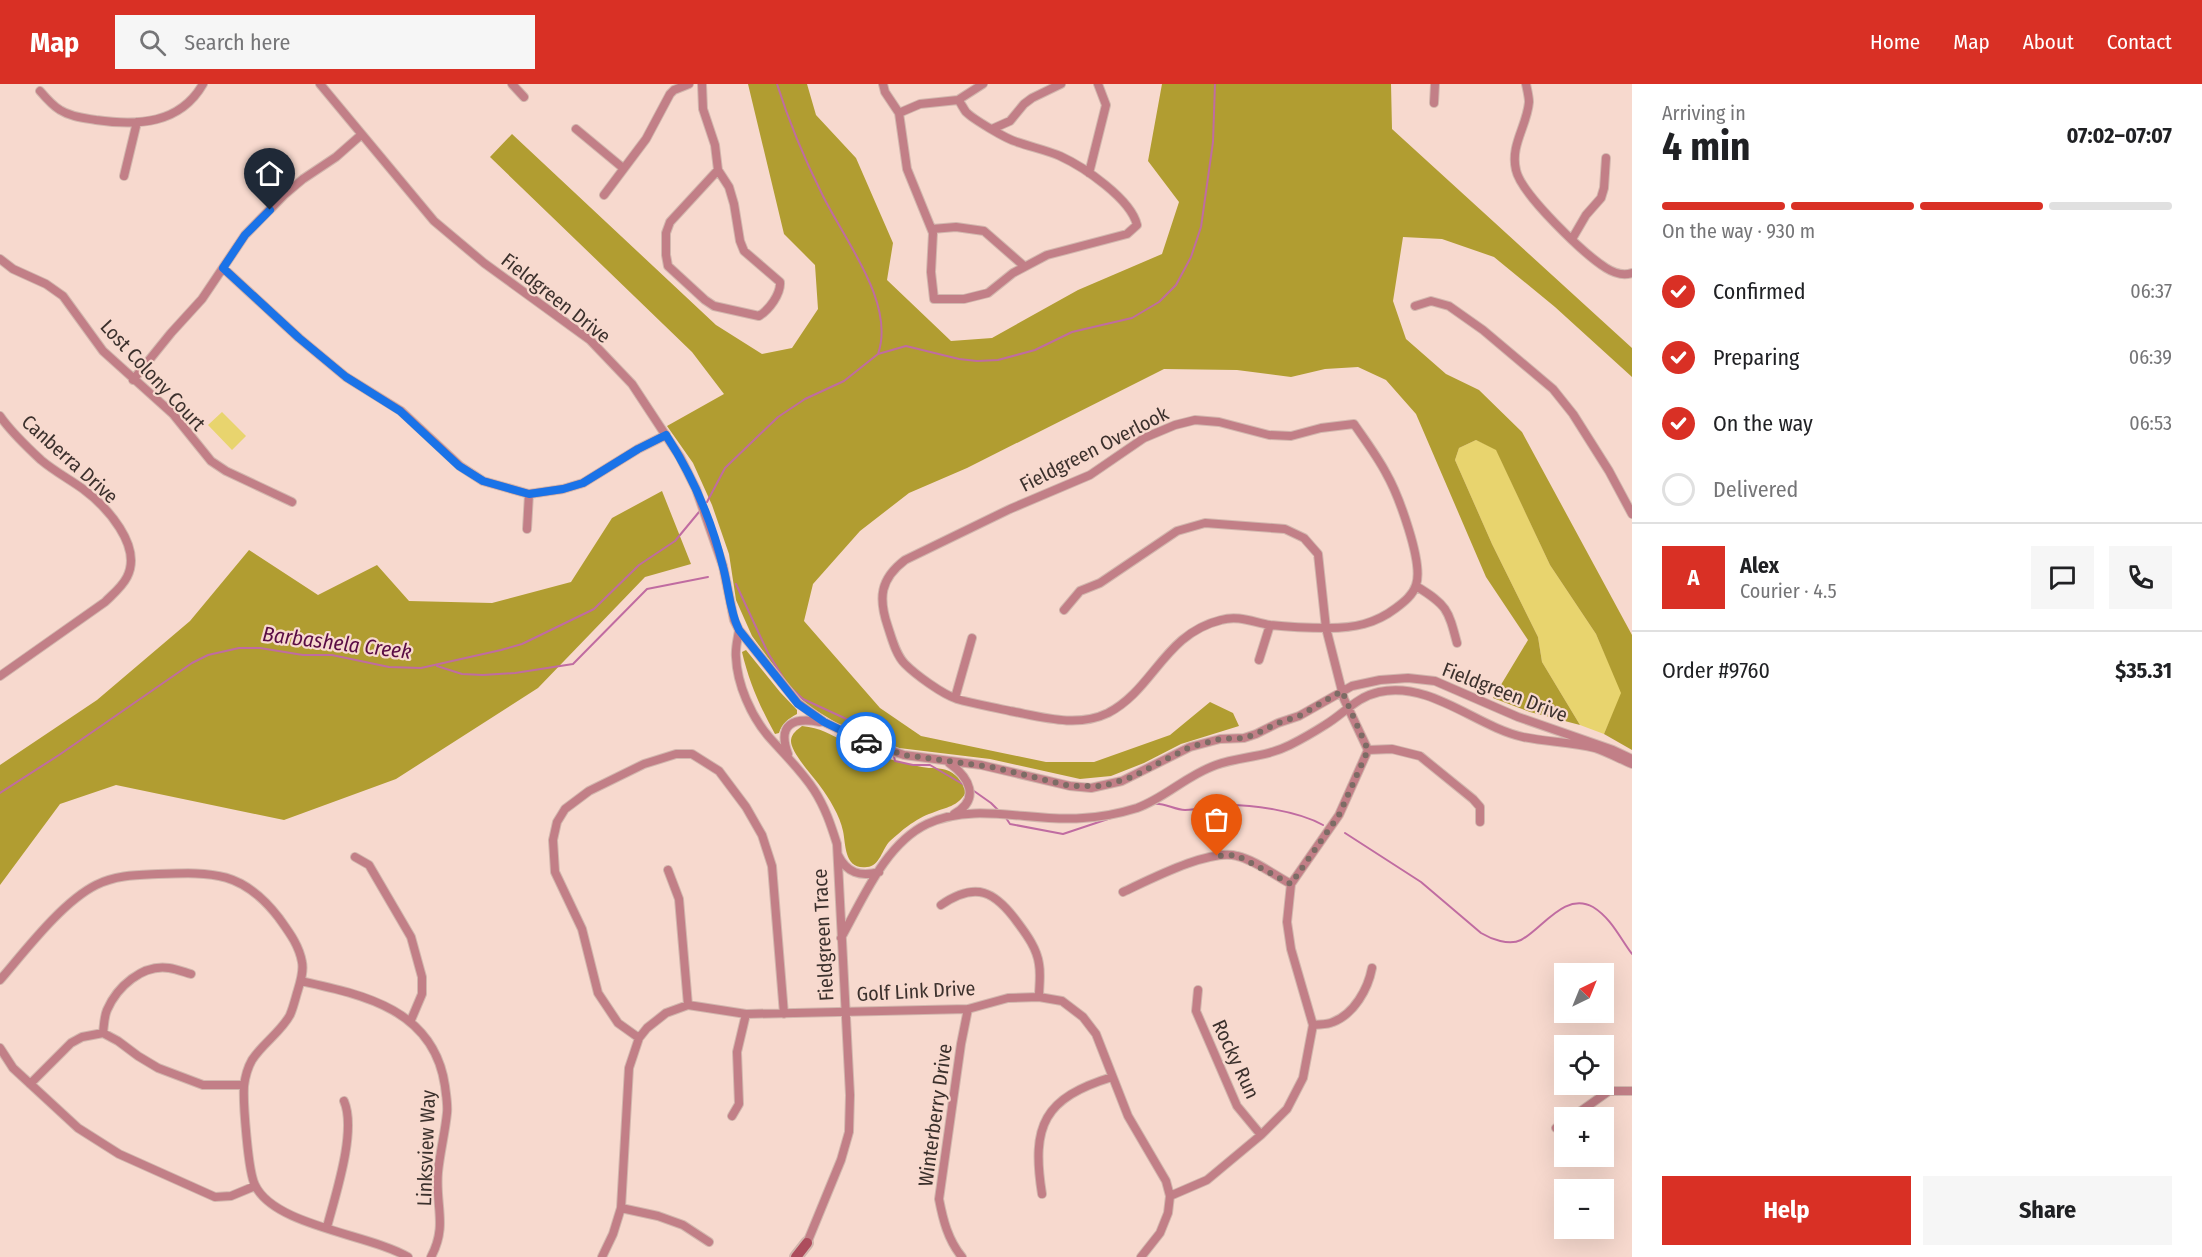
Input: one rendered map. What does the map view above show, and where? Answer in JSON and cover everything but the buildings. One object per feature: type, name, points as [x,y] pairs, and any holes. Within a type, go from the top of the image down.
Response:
[{"type":"street","points":[[40,91],[57,108],[77,117],[109,122],[137,122],[159,120],[176,112],[193,100],[203,84]]},
{"type":"street","name":"Fieldgreen Drive","points":[[320,84],[434,221],[484,263],[590,340],[632,384],[681,457],[709,524],[723,566],[734,620],[739,630],[798,704],[824,722],[883,749],[904,755],[992,767],[1070,786],[1103,786],[1132,777],[1190,747],[1220,739],[1244,738],[1256,734],[1299,716],[1352,686],[1380,680],[1408,678],[1435,681],[1518,717],[1613,750],[1632,759]]},
{"type":"street","points":[[512,84],[524,97]]},
{"type":"street","points":[[604,195],[652,130],[670,94],[689,84]]},
{"type":"street","points":[[702,84],[703,109],[715,146],[718,170],[729,187],[734,204],[740,241],[744,251],[780,282],[771,305],[759,316],[714,306],[668,266],[666,233],[670,222],[718,170]]},
{"type":"street","points":[[883,84],[885,92],[899,113],[907,169],[932,229],[931,272],[934,299],[964,299],[988,293],[1024,266],[1058,251],[1127,234],[1137,225],[1135,216],[1120,198],[1089,173],[1061,157],[1015,142],[966,112],[958,100]]},
{"type":"street","points":[[899,113],[920,104],[958,100],[983,84]]},
{"type":"street","points":[[992,129],[1010,121],[1024,105],[1061,84]]},
{"type":"street","points":[[1089,173],[1106,105],[1098,84]]},
{"type":"street","points":[[1434,103],[1435,84]]},
{"type":"street","points":[[1526,84],[1529,102],[1515,148],[1515,169],[1524,189],[1572,239],[1607,268],[1624,275],[1632,273]]},
{"type":"street","points":[[124,176],[137,122]]},
{"type":"street","points":[[576,129],[623,168]]},
{"type":"street","points":[[133,380],[202,299],[245,235],[284,195],[336,157],[361,135]]},
{"type":"street","points":[[1572,239],[1586,215],[1601,198],[1605,188],[1606,158]]},
{"type":"street","points":[[932,229],[956,227],[984,231],[1024,266]]},
{"type":"street","name":"Lost Colony Court","points":[[0,260],[13,269],[46,284],[63,296],[91,337],[133,380],[173,414],[211,461],[226,471],[292,502]]},
{"type":"street","points":[[223,268],[346,377],[400,411],[459,466],[483,481],[529,494],[563,489],[583,483],[638,449],[666,435]]},
{"type":"street","points":[[1415,306],[1431,301],[1449,306],[1483,330],[1552,389],[1573,414],[1609,471],[1632,514]]},
{"type":"street","name":"Canberra Drive","points":[[0,416],[41,460],[89,494],[114,521],[126,538],[130,552],[127,577],[105,602],[0,676]]},
{"type":"street","name":"Fieldgreen Overlook","points":[[1196,420],[1219,422],[1269,435],[1291,436],[1332,426],[1354,424],[1387,474],[1410,532],[1419,571],[1416,586],[1408,599],[1383,618],[1356,628],[1270,625],[1237,617],[1201,627],[1175,645],[1127,701],[1106,714],[1086,720],[1054,720],[955,698],[925,680],[903,663],[881,608],[882,594],[890,574],[905,560],[1010,509],[1090,475],[1144,438],[1175,425],[1196,420]]},
{"type":"street","points":[[527,529],[529,494]]},
{"type":"street","points":[[1064,610],[1080,591],[1100,583],[1177,531],[1205,523],[1273,527],[1295,533],[1304,538],[1318,554],[1326,628],[1342,691],[1368,750],[1339,815],[1291,884],[1287,922],[1291,949],[1313,1025],[1303,1078],[1287,1109],[1261,1135],[1207,1180],[1170,1196],[1168,1213],[1160,1233],[1142,1257]]},
{"type":"street","points":[[1416,586],[1436,599],[1449,612],[1457,643]]},
{"type":"street","points":[[1259,660],[1270,625]]},
{"type":"street","name":"Fieldgreen Trace","points":[[739,630],[736,656],[740,680],[751,709],[765,731],[813,788],[828,814],[837,844],[850,1095],[849,1132],[841,1160],[807,1243],[796,1257]]},
{"type":"street","points":[[955,698],[972,638]]},
{"type":"street","name":"Fieldgreen Drive","points":[[841,938],[887,857],[905,838],[927,824],[968,813],[1083,819],[1137,808],[1192,775],[1218,764],[1264,756],[1287,746],[1327,724],[1356,701],[1379,692],[1410,691],[1444,702],[1487,725],[1523,737],[1596,748],[1632,764]]},
{"type":"street","points":[[789,757],[784,744],[785,733],[789,726],[802,718],[824,722]]},
{"type":"street","points":[[1368,750],[1392,749],[1420,756],[1473,799],[1480,807],[1480,822]]},
{"type":"street","points":[[639,1038],[618,1023],[598,993],[582,929],[555,872],[552,840],[557,822],[565,809],[589,791],[644,764],[676,754],[692,754],[719,771],[746,807],[762,835],[772,866],[784,1014]]},
{"type":"street","points":[[948,762],[962,774],[970,790],[966,804],[948,818]]},
{"type":"street","points":[[837,854],[842,864],[855,873],[879,872]]},
{"type":"street","points":[[1123,892],[1197,860],[1236,855],[1291,884]]},
{"type":"street","points":[[355,856],[369,865],[411,937],[422,977],[422,994],[411,1020]]},
{"type":"street","points":[[602,1257],[613,1234],[621,1208],[629,1068],[639,1038],[647,1028],[666,1013],[688,1005],[679,899],[668,870]]},
{"type":"street","points":[[0,980],[66,907],[96,885],[130,875],[180,873],[216,875],[237,881],[255,891],[294,938],[302,963],[301,981],[290,1015],[252,1060],[244,1085],[251,1172],[255,1186],[269,1202],[287,1214],[386,1245],[408,1257]]},
{"type":"street","points":[[941,905],[956,895],[975,891],[999,900],[1025,932],[1036,951],[1040,966],[1039,997]]},
{"type":"street","points":[[103,1033],[106,1013],[113,997],[135,976],[151,970],[167,968],[191,974]]},
{"type":"street","points":[[1313,1025],[1333,1022],[1352,1009],[1369,983],[1372,968]]},
{"type":"street","name":"Linksview Way","points":[[301,981],[361,997],[411,1020],[423,1033],[438,1060],[442,1070],[447,1112],[437,1190],[441,1234],[431,1257]]},
{"type":"street","name":"Rocky Run","points":[[1198,990],[1196,1011],[1237,1106],[1261,1135]]},
{"type":"street","name":"Golf Link Drive","points":[[688,1005],[746,1014],[784,1014],[968,1009],[1008,998],[1039,997],[1062,1001],[1083,1017],[1096,1034],[1112,1077],[1139,1137],[1166,1181],[1170,1196]]},
{"type":"street","name":"Winterberry Drive","points":[[962,1257],[951,1240],[943,1220],[939,1199],[968,1009]]},
{"type":"street","points":[[732,1116],[739,1104],[737,1052],[746,1014]]},
{"type":"street","points":[[30,1084],[71,1042],[82,1037],[103,1033],[158,1068],[203,1085],[244,1085]]},
{"type":"street","points":[[0,1048],[13,1068],[78,1128],[119,1154],[215,1197],[231,1196],[255,1186]]},
{"type":"street","points":[[1042,1194],[1037,1166],[1043,1127],[1050,1110],[1063,1098],[1089,1084],[1112,1077]]},
{"type":"street","points":[[1614,1090],[1632,1091]]},
{"type":"street","points":[[1584,1107],[1598,1095]]},
{"type":"street","points":[[327,1227],[344,1164],[349,1113],[344,1101]]},
{"type":"street","points":[[621,1208],[658,1216],[683,1225],[710,1242]]},
{"type":"street","points":[[804,1257],[807,1243]]},
{"type":"shaded area","points":[[748,84],[807,84],[816,115],[856,158],[893,243],[887,280],[951,341],[992,338],[1078,290],[1162,254],[1179,202],[1148,161],[1162,84],[1391,84],[1392,129],[1632,348],[1632,377],[1555,307],[1494,257],[1442,239],[1403,237],[1393,301],[1406,339],[1446,374],[1479,390],[1522,432],[1632,635],[1632,750],[1604,734],[1621,693],[1596,634],[1550,565],[1496,450],[1476,440],[1459,448],[1455,460],[1492,544],[1538,637],[1542,662],[1580,725],[1530,712],[1493,698],[1528,640],[1486,577],[1416,414],[1386,380],[1358,367],[1325,369],[1291,377],[1237,370],[1164,369],[967,468],[909,493],[860,531],[813,584],[804,621],[880,708],[921,736],[1046,762],[1094,762],[1170,735],[1210,702],[1233,713],[1239,726],[1181,744],[1144,763],[1111,776],[1080,779],[990,759],[899,748],[840,725],[812,708],[795,694],[752,636],[736,600],[729,554],[712,505],[693,463],[667,426],[724,394],[692,352],[490,157],[512,134],[716,325],[762,354],[792,348],[818,309],[815,265],[784,234]]},
{"type":"shaded area","points":[[222,412],[246,436],[232,450],[208,425]]},
{"type":"shaded area","points":[[1476,440],[1496,449],[1550,565],[1596,634],[1622,693],[1604,734],[1580,725],[1542,662],[1538,637],[1492,544],[1455,460],[1459,448]]},
{"type":"shaded area","points":[[662,491],[691,564],[645,577],[538,688],[396,779],[284,820],[116,785],[60,804],[0,885],[0,765],[97,700],[190,621],[249,550],[318,595],[377,565],[409,601],[492,603],[571,582],[612,518]]},
{"type":"shaded area","points":[[746,650],[797,710],[797,714],[786,722],[779,733],[775,734],[764,714],[748,674],[742,652]]},
{"type":"shaded area","points":[[802,726],[820,730],[893,760],[949,771],[958,777],[966,792],[955,804],[923,817],[904,829],[887,844],[875,864],[867,867],[854,865],[850,861],[842,825],[834,807],[794,751],[792,735]]},
{"type":"waterway","points":[[777,84],[809,167],[865,271],[874,293],[880,314],[882,334],[878,354]]},
{"type":"waterway","name":"Barbashela Creek","points":[[707,502],[725,468],[778,417],[805,399],[844,381],[878,354],[906,346],[959,359],[998,360],[1035,350],[1072,332],[1132,318],[1159,302],[1176,285],[1191,257],[1201,227],[1213,142],[1215,84]]},
{"type":"waterway","name":"Barbashela Creek","points":[[0,793],[192,663],[208,655],[239,648],[260,648],[303,655],[332,655],[389,667],[421,668],[522,644],[594,609],[639,565],[675,541],[699,512]]},
{"type":"waterway","points":[[437,666],[462,674],[483,675],[515,673],[573,664],[647,589],[708,577]]},
{"type":"waterway","points":[[736,584],[768,653],[786,682]]},
{"type":"waterway","points":[[789,686],[803,699],[890,739],[892,748]]},
{"type":"waterway","points":[[894,756],[895,761],[913,765],[930,765],[966,786]]},
{"type":"waterway","points":[[974,791],[999,811]]},
{"type":"waterway","points":[[1153,804],[1185,810],[1222,805],[1260,807],[1288,812],[1323,825]]},
{"type":"waterway","points":[[1006,818],[1010,824],[1063,834],[1114,817]]},
{"type":"waterway","points":[[1345,833],[1421,882],[1481,933],[1490,937],[1500,941],[1516,942],[1529,935],[1554,913],[1573,904],[1583,903],[1593,907],[1605,917],[1632,954]]},
{"type":"way so far","points":[[866,742],[904,755],[981,765],[1070,786],[1091,788],[1122,782],[1190,747],[1220,739],[1244,738],[1256,734],[1299,716],[1342,691],[1368,750],[1339,815],[1291,884],[1236,855],[1217,856]]},
{"type":"route","points":[[270,210],[245,235],[223,268],[299,338],[346,377],[400,411],[459,466],[483,481],[529,494],[563,489],[599,475],[638,449],[666,435],[681,457],[696,489],[723,566],[734,620],[739,630],[798,704],[824,722],[866,742]]}]
